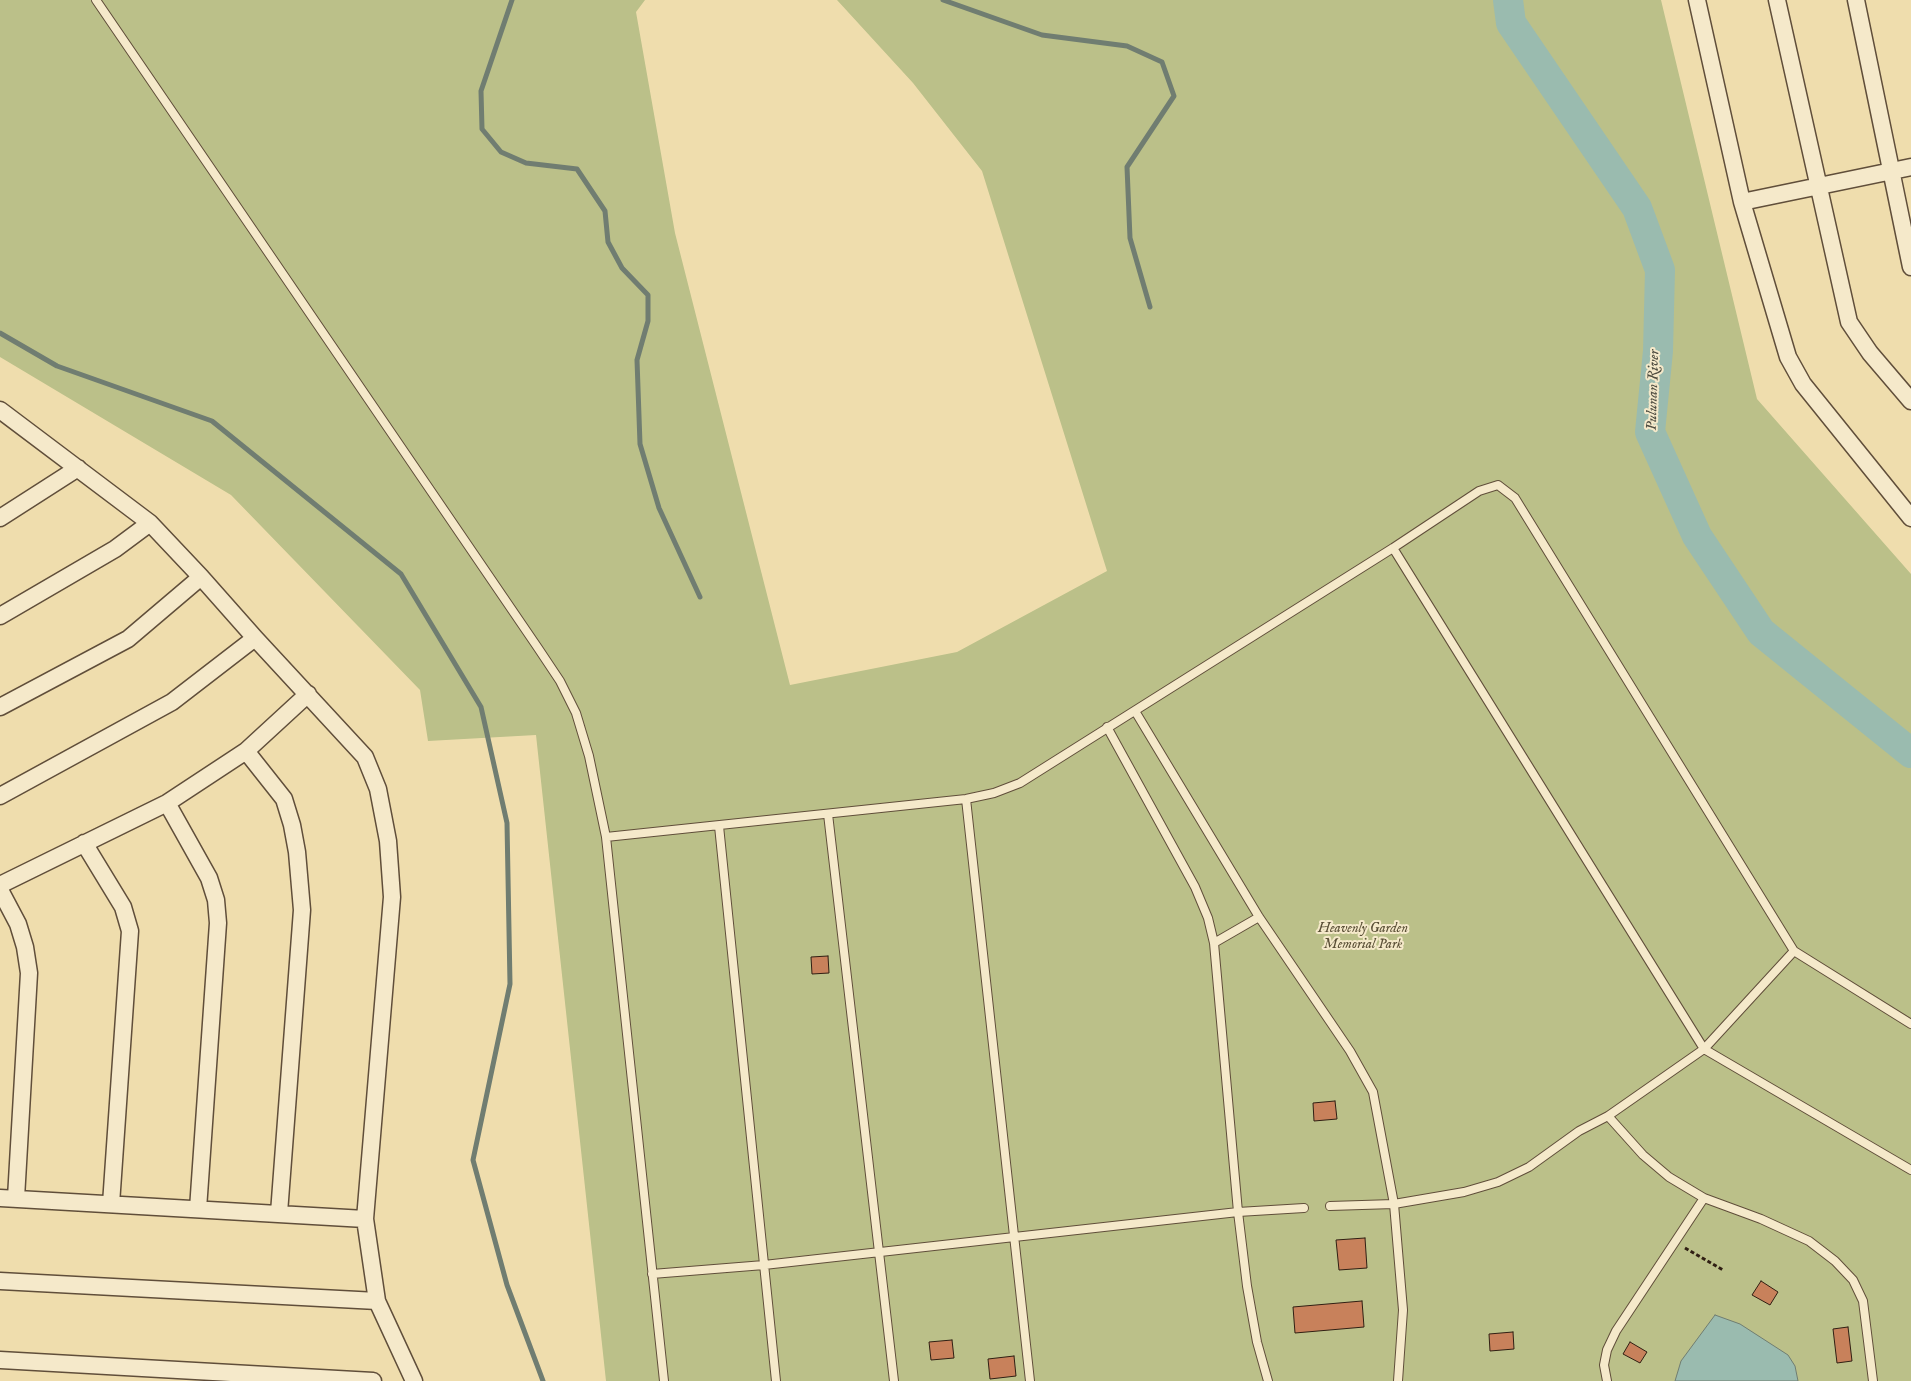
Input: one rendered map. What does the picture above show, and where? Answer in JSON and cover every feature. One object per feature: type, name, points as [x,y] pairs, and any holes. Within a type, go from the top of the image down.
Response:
[{"type":"street","points":[[1697,0],[1742,202],[1788,357],[1803,384],[1911,518]]},
{"type":"street","points":[[1777,0],[1817,186],[1849,322],[1870,353],[1911,401]]},
{"type":"street","points":[[1856,0],[1911,267]]},
{"type":"street","points":[[1742,202],[1911,167]]},
{"type":"street","points":[[1,413],[150,523],[365,758],[378,789],[388,841],[392,897],[365,1219],[377,1301],[414,1381]]},
{"type":"street","points":[[0,518],[78,468]]},
{"type":"street","points":[[0,616],[115,549],[150,523]]},
{"type":"street","points":[[0,707],[128,639],[201,577]]},
{"type":"street","points":[[0,796],[172,702],[255,638]]},
{"type":"street","points":[[0,885],[167,803],[246,751],[308,694]]},
{"type":"street","points":[[246,751],[284,799],[292,825],[297,852],[302,910],[279,1213]]},
{"type":"street","points":[[167,803],[209,878],[216,900],[218,923],[198,1209]]},
{"type":"street","points":[[84,843],[123,907],[130,931],[111,1204]]},
{"type":"street","points":[[0,890],[18,924],[25,947],[29,972],[8,1198],[365,1219]]},
{"type":"street","points":[[0,1281],[377,1301]]},
{"type":"street","points":[[0,1360],[373,1381]]},
{"type":"lane","points":[[96,0],[560,681],[576,713],[589,756],[606,837],[664,1381]]},
{"type":"lane","points":[[606,837],[966,800],[994,793],[1020,783],[1393,548],[1479,491],[1498,485],[1515,498],[1794,950],[1911,1024]]},
{"type":"lane","points":[[1393,548],[1704,1049],[1873,1146],[1911,1170]]},
{"type":"lane","points":[[1135,711],[1259,917],[1350,1051],[1373,1092],[1394,1204],[1403,1310],[1398,1381]]},
{"type":"lane","points":[[1107,727],[1195,887],[1208,918],[1214,943],[1238,1212],[1247,1286],[1268,1381]]},
{"type":"lane","points":[[966,800],[1030,1381]]},
{"type":"lane","points":[[828,814],[894,1381]]},
{"type":"lane","points":[[719,826],[776,1381]]},
{"type":"lane","points":[[1214,943],[1259,917]]},
{"type":"lane","points":[[1330,1206],[1394,1204],[1464,1192],[1498,1182],[1529,1167],[1580,1131],[1608,1116],[1704,1049],[1794,950]]},
{"type":"lane","points":[[1608,1116],[1650,1161],[1669,1177],[1704,1198],[1761,1219],[1809,1241],[1835,1261],[1853,1280],[1863,1301],[1873,1381]]},
{"type":"lane","points":[[1607,1381],[1604,1365],[1606,1350],[1616,1331],[1704,1198]]},
{"type":"lane","points":[[652,1274],[764,1265],[1238,1212],[1304,1208]]},
{"type":"path","points":[[1675,1242],[1723,1270]]},
{"type":"green space","name":"Heavenly Garden Memorial Park","points":[[0,0],[645,0],[636,12],[675,233],[790,685],[957,652],[1107,571],[982,171],[913,83],[837,0],[1661,0],[1757,399],[1911,574],[1911,1381],[606,1381],[536,735],[428,741],[420,690],[231,495],[0,357]]},
{"type":"water","points":[[1715,1315],[1740,1324],[1788,1355],[1795,1366],[1798,1381],[1675,1381],[1681,1361]]},
{"type":"building","points":[[828,956],[829,973],[812,974],[811,957]]},
{"type":"building","points":[[1335,1101],[1337,1119],[1314,1121],[1313,1103]]},
{"type":"building","points":[[1365,1238],[1367,1268],[1339,1270],[1336,1240]]},
{"type":"building","points":[[1761,1281],[1778,1292],[1770,1305],[1752,1295]]},
{"type":"building","points":[[1362,1301],[1364,1327],[1295,1333],[1293,1307]]},
{"type":"building","points":[[1848,1327],[1852,1361],[1837,1363],[1833,1329]]},
{"type":"building","points":[[1513,1332],[1514,1349],[1490,1351],[1489,1334]]},
{"type":"building","points":[[952,1340],[954,1358],[931,1360],[929,1342]]},
{"type":"building","points":[[1630,1342],[1647,1352],[1640,1363],[1623,1354]]},
{"type":"building","points":[[1014,1356],[1016,1376],[990,1379],[988,1359]]},
{"type":"waterway","points":[[512,0],[481,91],[482,129],[501,152],[526,163],[577,169],[605,211],[608,242],[622,268],[648,295],[648,321],[637,360],[640,444],[659,508],[700,597]]},
{"type":"waterway","points":[[943,0],[1042,35],[1127,46],[1162,62],[1174,96],[1127,167],[1130,238],[1150,307]]},
{"type":"waterway","name":"Pulunan River","points":[[1508,0],[1511,23],[1637,208],[1660,270],[1658,351],[1650,432],[1697,536],[1761,632],[1911,753]]},
{"type":"waterway","points":[[0,333],[57,366],[212,421],[401,574],[481,707],[507,823],[510,984],[473,1160],[507,1285],[543,1381]]}]
